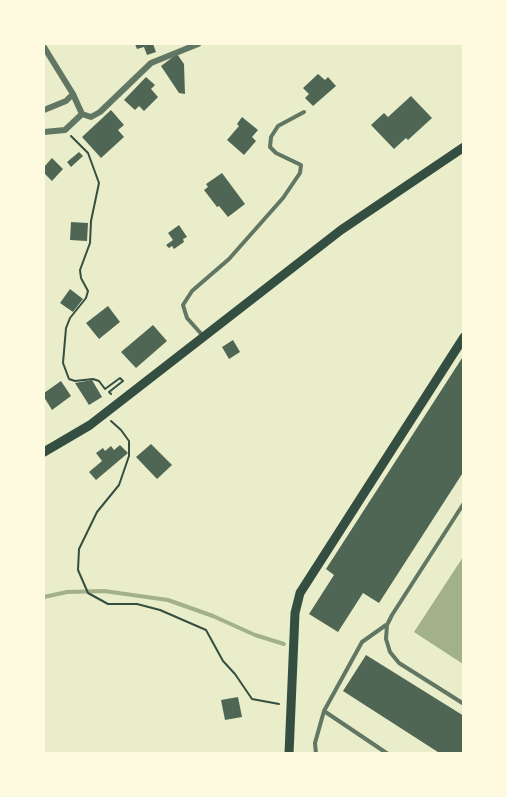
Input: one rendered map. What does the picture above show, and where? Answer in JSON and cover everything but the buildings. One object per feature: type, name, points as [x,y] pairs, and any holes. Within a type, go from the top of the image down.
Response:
[{"type":"main road","points":[[44,452],[90,425],[340,230],[464,147]]},
{"type":"main road","points":[[289,753],[295,613],[300,593],[464,337]]},
{"type":"street","points":[[44,47],[73,94],[82,114],[91,117],[100,112],[151,63],[198,44]]},
{"type":"street","points":[[44,110],[66,101],[73,94]]},
{"type":"street","points":[[44,132],[65,130],[82,114]]},
{"type":"lane","points":[[204,337],[187,318],[183,305],[192,291],[230,259],[283,198],[300,172],[301,165],[276,153],[270,147],[271,137],[278,126],[304,112]]},
{"type":"lane","points":[[315,753],[315,743],[324,711],[362,642],[387,625],[464,503]]},
{"type":"lane","points":[[387,625],[386,639],[390,651],[399,663],[464,704]]},
{"type":"lane","points":[[324,711],[388,753]]},
{"type":"path","points":[[65,130],[88,153],[99,183],[91,221],[90,243],[80,270],[81,278],[88,291],[86,298],[70,318],[66,328],[63,363],[69,379],[75,381],[93,379],[99,381],[105,389],[120,378],[123,381],[109,392],[111,394]]},
{"type":"path","points":[[121,430],[129,441],[129,456],[119,485],[98,512],[80,549],[78,570],[88,593],[108,604],[137,604],[160,610],[206,630],[223,661],[252,699],[291,706]]},
{"type":"shaded area","points":[[463,557],[463,664],[414,632]]},
{"type":"waterway","points":[[44,597],[67,592],[104,591],[168,600],[213,616],[255,635],[284,644]]}]
